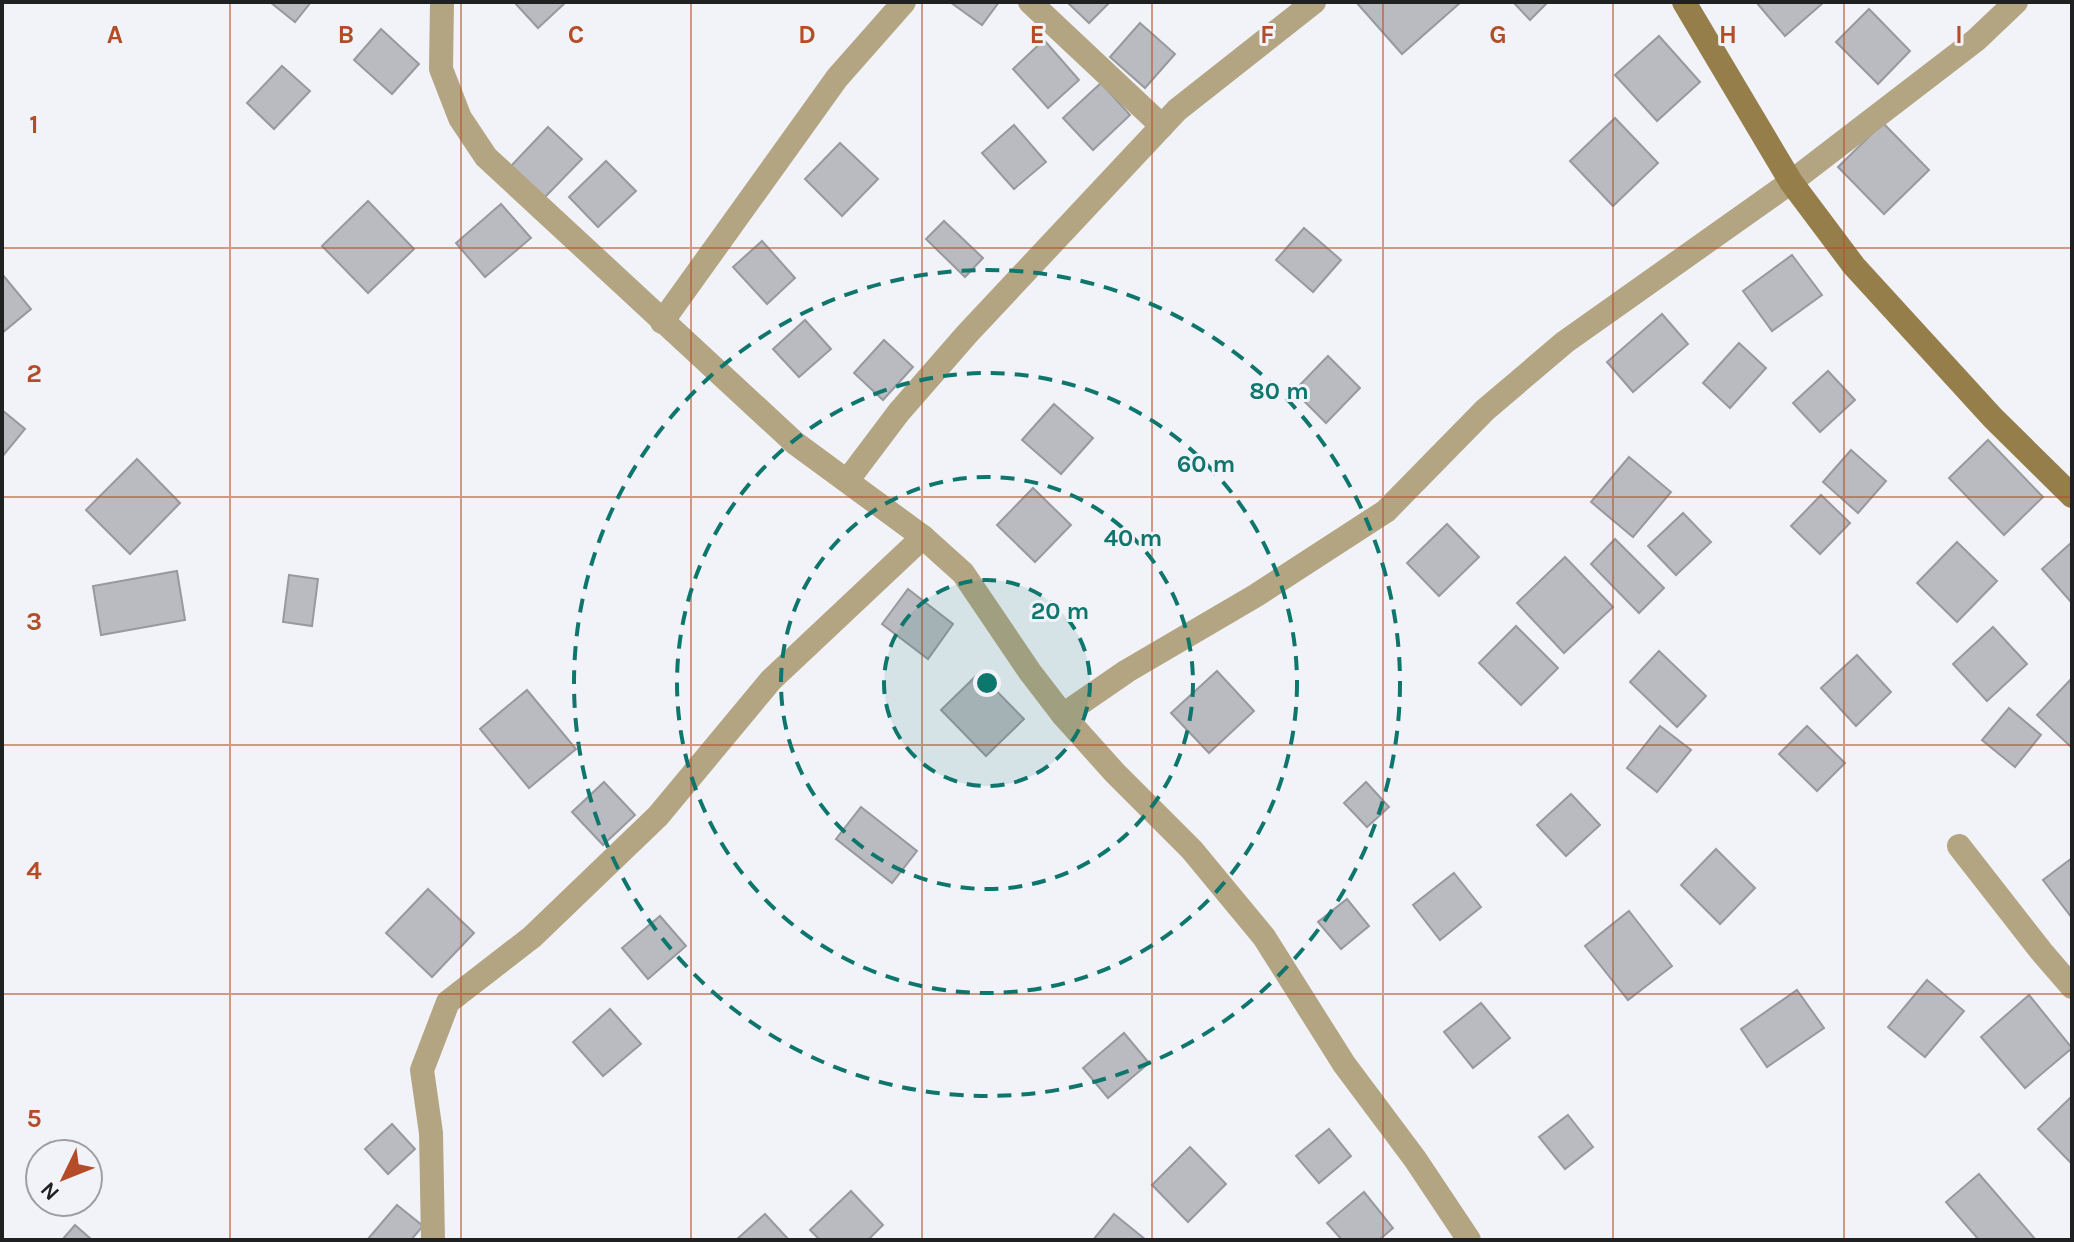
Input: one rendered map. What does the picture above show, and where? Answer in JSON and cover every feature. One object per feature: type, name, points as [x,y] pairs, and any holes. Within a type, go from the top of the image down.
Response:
[{"type":"main road","points":[[1684,2],[1791,182],[1854,266],[1993,418],[2072,496]]},
{"type":"street","points":[[442,2],[441,69],[460,118],[486,157],[795,443],[923,537],[963,573],[1063,715],[1115,773],[1192,850],[1264,937],[1344,1064],[1415,1159],[1469,1240]]},
{"type":"street","points":[[662,322],[837,78],[904,2]]},
{"type":"street","points":[[1030,2],[1162,126]]},
{"type":"street","points":[[847,481],[899,412],[967,334],[1177,110],[1314,2]]},
{"type":"street","points":[[1063,715],[1127,671],[1255,596],[1386,511],[1485,410],[1565,342],[1791,182],[1976,40],[2016,2]]},
{"type":"street","points":[[433,1240],[431,1133],[422,1070],[448,1002],[532,937],[658,816],[771,680],[923,537]]},
{"type":"street","points":[[1959,846],[2072,987]]},
{"type":"building","points":[[270,2],[311,2],[295,22]]},
{"type":"building","points":[[514,2],[566,2],[538,28]]},
{"type":"building","points":[[950,2],[999,2],[982,25]]},
{"type":"building","points":[[1067,2],[1110,2],[1089,23]]},
{"type":"building","points":[[1356,2],[1461,2],[1402,54]]},
{"type":"building","points":[[1513,2],[1548,2],[1530,20]]},
{"type":"building","points":[[1756,2],[1824,2],[1785,36]]},
{"type":"building","points":[[1869,9],[1910,51],[1878,84],[1836,42]]},
{"type":"building","points":[[1140,23],[1175,54],[1145,88],[1110,57]]},
{"type":"building","points":[[381,29],[419,64],[392,94],[354,60]]},
{"type":"building","points":[[1659,36],[1700,82],[1657,121],[1615,75]]},
{"type":"building","points":[[1044,40],[1079,80],[1048,108],[1013,69]]},
{"type":"building","points":[[282,66],[310,91],[274,129],[247,103]]},
{"type":"building","points":[[1101,83],[1130,115],[1093,150],[1063,118]]},
{"type":"building","points":[[1615,118],[1658,163],[1613,206],[1570,161]]},
{"type":"building","points":[[1883,123],[1929,170],[1884,214],[1838,167]]},
{"type":"building","points":[[1014,125],[1046,162],[1014,189],[982,153]]},
{"type":"building","points":[[548,127],[582,159],[544,198],[511,166]]},
{"type":"building","points":[[840,143],[878,179],[842,216],[805,179]]},
{"type":"building","points":[[606,161],[636,191],[598,227],[569,197]]},
{"type":"building","points":[[368,201],[414,249],[368,293],[322,246]]},
{"type":"building","points":[[501,204],[531,238],[485,277],[456,243]]},
{"type":"building","points":[[944,221],[983,258],[965,277],[926,239]]},
{"type":"building","points":[[1304,228],[1341,260],[1313,292],[1276,260]]},
{"type":"building","points":[[762,241],[795,278],[767,304],[733,267]]},
{"type":"building","points":[[1792,255],[1822,295],[1772,331],[1743,291]]},
{"type":"building","points":[[2,274],[31,309],[2,333]]},
{"type":"building","points":[[1662,314],[1688,344],[1633,392],[1607,362]]},
{"type":"building","points":[[805,320],[831,349],[799,377],[773,349]]},
{"type":"building","points":[[884,340],[913,367],[883,400],[854,373]]},
{"type":"building","points":[[1739,343],[1766,368],[1730,408],[1703,383]]},
{"type":"building","points":[[1328,356],[1360,388],[1326,423],[1294,391]]},
{"type":"building","points":[[1828,371],[1855,400],[1820,432],[1793,403]]},
{"type":"building","points":[[1054,404],[1093,438],[1061,474],[1022,440]]},
{"type":"building","points":[[2,410],[25,429],[2,457]]},
{"type":"building","points":[[1988,440],[2043,497],[2004,535],[1949,478]]},
{"type":"building","points":[[1851,450],[1886,481],[1858,513],[1823,482]]},
{"type":"building","points":[[1629,457],[1671,492],[1633,537],[1591,502]]},
{"type":"building","points":[[137,459],[180,503],[130,554],[86,510]]},
{"type":"building","points":[[1033,488],[1071,525],[1035,562],[997,525]]},
{"type":"building","points":[[1821,495],[1850,523],[1820,554],[1791,526]]},
{"type":"building","points":[[1683,513],[1711,542],[1676,575],[1648,546]]},
{"type":"building","points":[[1447,524],[1479,557],[1439,596],[1407,563]]},
{"type":"building","points":[[1615,539],[1664,588],[1639,613],[1591,564]]},
{"type":"building","points":[[1957,542],[1997,581],[1957,622],[1917,583]]},
{"type":"building","points":[[2072,542],[2072,603],[2042,569]]},
{"type":"building","points":[[1565,557],[1613,607],[1564,653],[1517,603]]},
{"type":"building","points":[[177,571],[185,620],[101,635],[93,586]]},
{"type":"building","points":[[289,575],[318,579],[312,626],[283,622]]},
{"type":"building","points":[[908,589],[953,624],[928,659],[882,624]]},
{"type":"building","points":[[1516,626],[1558,668],[1521,705],[1479,663]]},
{"type":"building","points":[[1993,627],[2027,664],[1987,701],[1953,664]]},
{"type":"building","points":[[1659,651],[1706,696],[1677,727],[1630,682]]},
{"type":"building","points":[[1857,655],[1891,692],[1856,726],[1821,688]]},
{"type":"building","points":[[1217,671],[1254,711],[1209,753],[1171,713]]},
{"type":"building","points":[[979,673],[1024,719],[986,756],[941,710]]},
{"type":"building","points":[[2072,678],[2072,748],[2037,715]]},
{"type":"building","points":[[527,690],[576,749],[529,788],[480,729]]},
{"type":"building","points":[[2009,708],[2041,735],[2015,767],[1982,740]]},
{"type":"building","points":[[1660,726],[1691,750],[1657,792],[1627,768]]},
{"type":"building","points":[[1807,726],[1845,763],[1817,791],[1779,754]]},
{"type":"building","points":[[604,782],[635,815],[603,845],[572,812]]},
{"type":"building","points":[[1366,782],[1389,807],[1367,827],[1344,803]]},
{"type":"building","points":[[1571,794],[1600,825],[1566,856],[1537,825]]},
{"type":"building","points":[[861,807],[917,851],[892,883],[836,839]]},
{"type":"building","points":[[1716,849],[1755,888],[1720,924],[1681,885]]},
{"type":"building","points":[[2072,858],[2072,918],[2043,880]]},
{"type":"building","points":[[1454,873],[1481,907],[1440,940],[1413,905]]},
{"type":"building","points":[[428,889],[474,933],[432,977],[386,933]]},
{"type":"building","points":[[1347,899],[1369,926],[1341,949],[1318,922]]},
{"type":"building","points":[[1629,911],[1672,966],[1628,1000],[1585,946]]},
{"type":"building","points":[[660,916],[686,946],[648,979],[622,948]]},
{"type":"building","points":[[1927,980],[1964,1011],[1925,1057],[1888,1027]]},
{"type":"building","points":[[1797,990],[1824,1028],[1767,1067],[1741,1029]]},
{"type":"building","points":[[2029,995],[2072,1048],[2025,1088],[1981,1037]]},
{"type":"building","points":[[1481,1003],[1510,1038],[1473,1068],[1444,1032]]},
{"type":"building","points":[[610,1009],[641,1044],[603,1076],[573,1042]]},
{"type":"building","points":[[1124,1033],[1149,1063],[1108,1098],[1083,1068]]},
{"type":"building","points":[[2072,1096],[2072,1164],[2038,1129]]},
{"type":"building","points":[[1568,1115],[1593,1147],[1565,1169],[1539,1137]]},
{"type":"building","points":[[392,1124],[415,1149],[388,1174],[365,1149]]},
{"type":"building","points":[[1329,1129],[1351,1156],[1319,1183],[1296,1156]]},
{"type":"building","points":[[1190,1147],[1226,1184],[1188,1222],[1152,1185]]},
{"type":"building","points":[[1979,1174],[2034,1240],[1979,1240],[1946,1202]]},
{"type":"building","points":[[851,1191],[883,1225],[868,1240],[820,1240],[810,1230]]},
{"type":"building","points":[[1364,1192],[1393,1228],[1379,1240],[1342,1240],[1327,1223]]},
{"type":"building","points":[[397,1205],[423,1226],[411,1240],[367,1240]]},
{"type":"building","points":[[765,1214],[789,1240],[736,1240]]},
{"type":"building","points":[[1114,1214],[1146,1240],[1093,1240]]},
{"type":"building","points":[[75,1225],[92,1240],[62,1240]]}]
